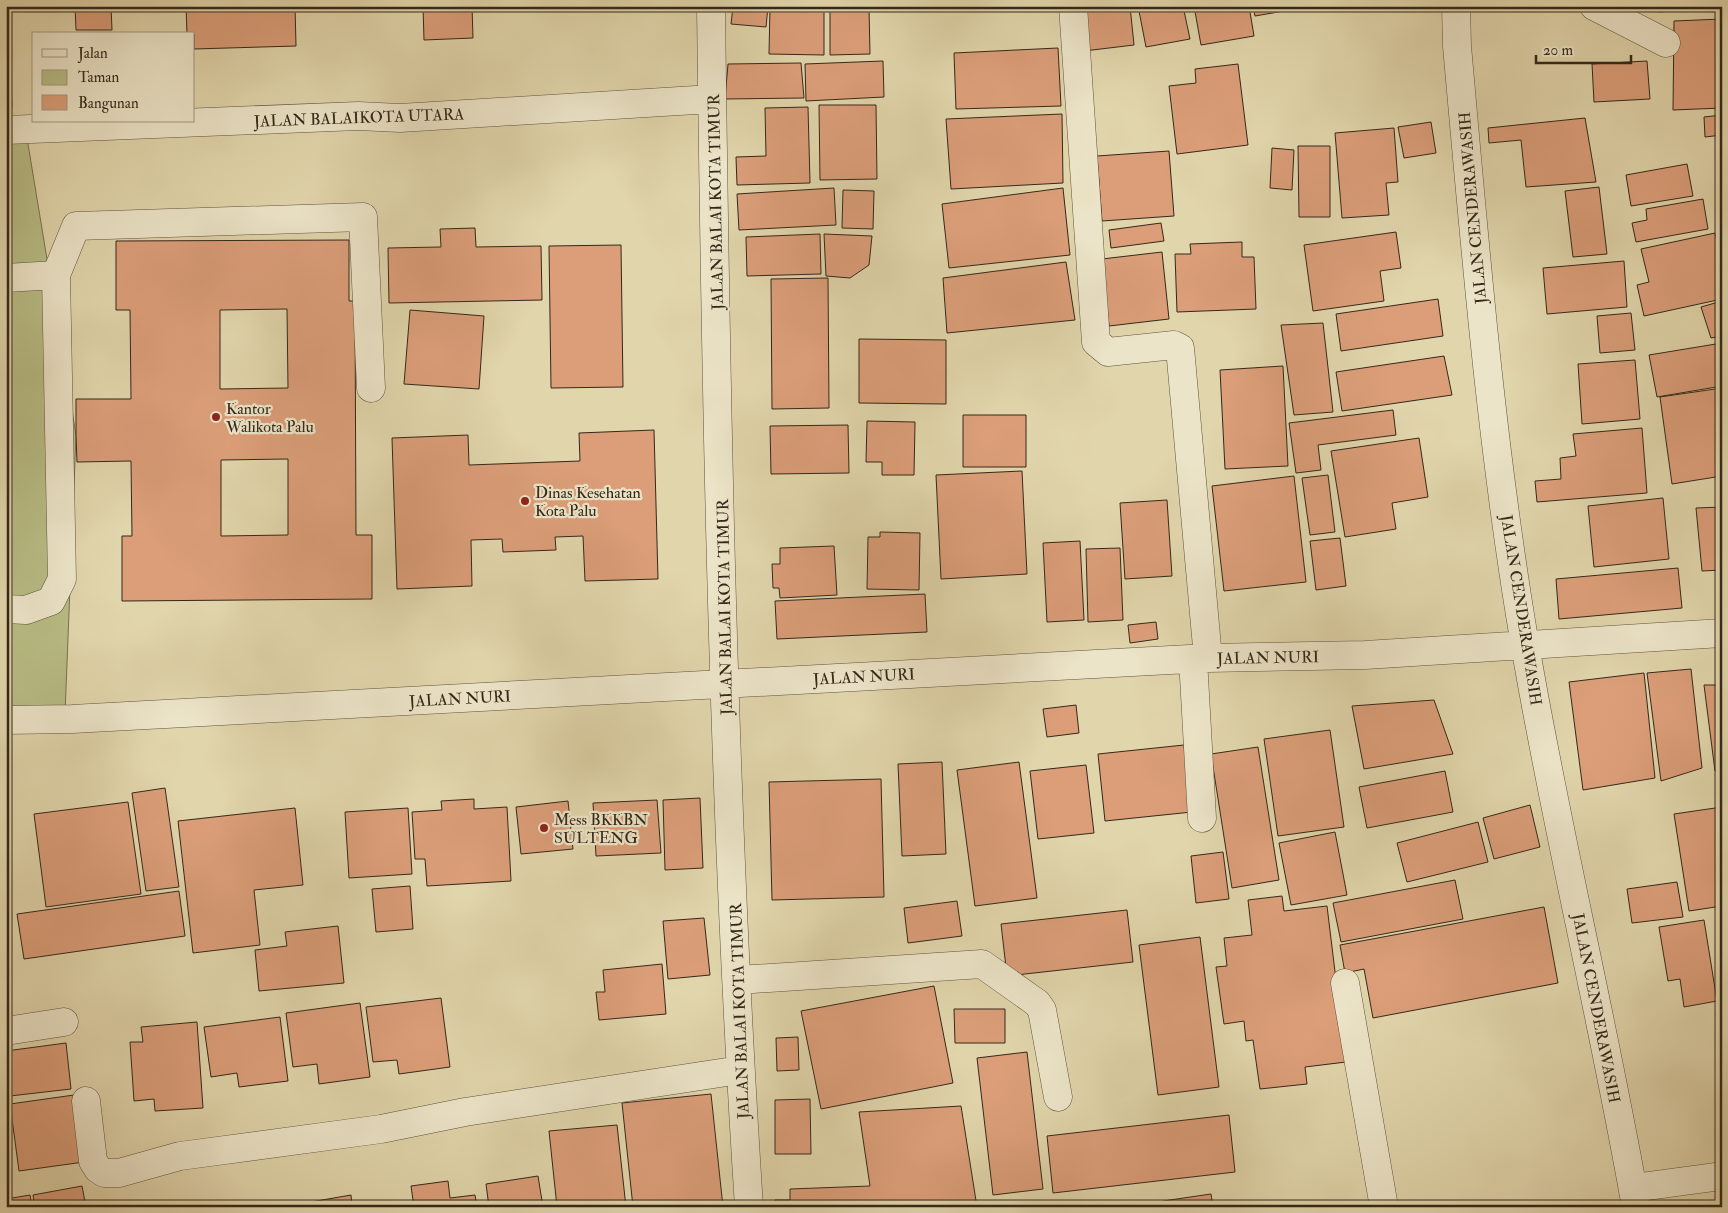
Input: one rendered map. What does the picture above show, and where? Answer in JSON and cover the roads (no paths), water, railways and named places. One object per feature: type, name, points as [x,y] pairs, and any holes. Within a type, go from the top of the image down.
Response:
[{"type":"street","name":"JALAN BALAI KOTA TIMUR","points":[[711,6],[726,683],[740,1070],[749,1207]]},
{"type":"street","points":[[1072,6],[1096,342],[1108,352],[1174,345],[1180,348],[1181,351],[1201,658],[1202,818]]},
{"type":"street","name":"JALAN CENDERAWASIH","points":[[1456,6],[1457,46],[1483,332],[1502,490],[1525,645],[1635,1198]]},
{"type":"street","points":[[1594,6],[1666,43]]},
{"type":"street","name":"JALAN BALAIKOTA UTARA","points":[[6,130],[358,116],[400,118],[712,99]]},
{"type":"street","points":[[6,610],[26,610],[51,601],[62,579],[56,275],[76,226],[363,217],[370,388]]},
{"type":"street","points":[[6,278],[56,275]]},
{"type":"street","name":"JALAN NURI","points":[[6,720],[82,718],[1201,658],[1365,655],[1722,633]]},
{"type":"street","points":[[738,980],[982,964],[1037,1003],[1042,1010],[1058,1097]]},
{"type":"street","points":[[1345,983],[1384,1207]]},
{"type":"street","points":[[6,1031],[64,1022]]},
{"type":"street","points":[[86,1101],[93,1161],[98,1169],[111,1173],[180,1156],[381,1129],[475,1111],[740,1070]]},
{"type":"street","points":[[1635,1198],[1722,1176]]},
{"type":"place","name":"Kantor Walikota Palu","points":[[216,417]]},
{"type":"place","name":"Dinas Kesehatan Kota Palu","points":[[525,501]]},
{"type":"place","name":"Mess BKKBN SULTENG","points":[[544,828]]}]
